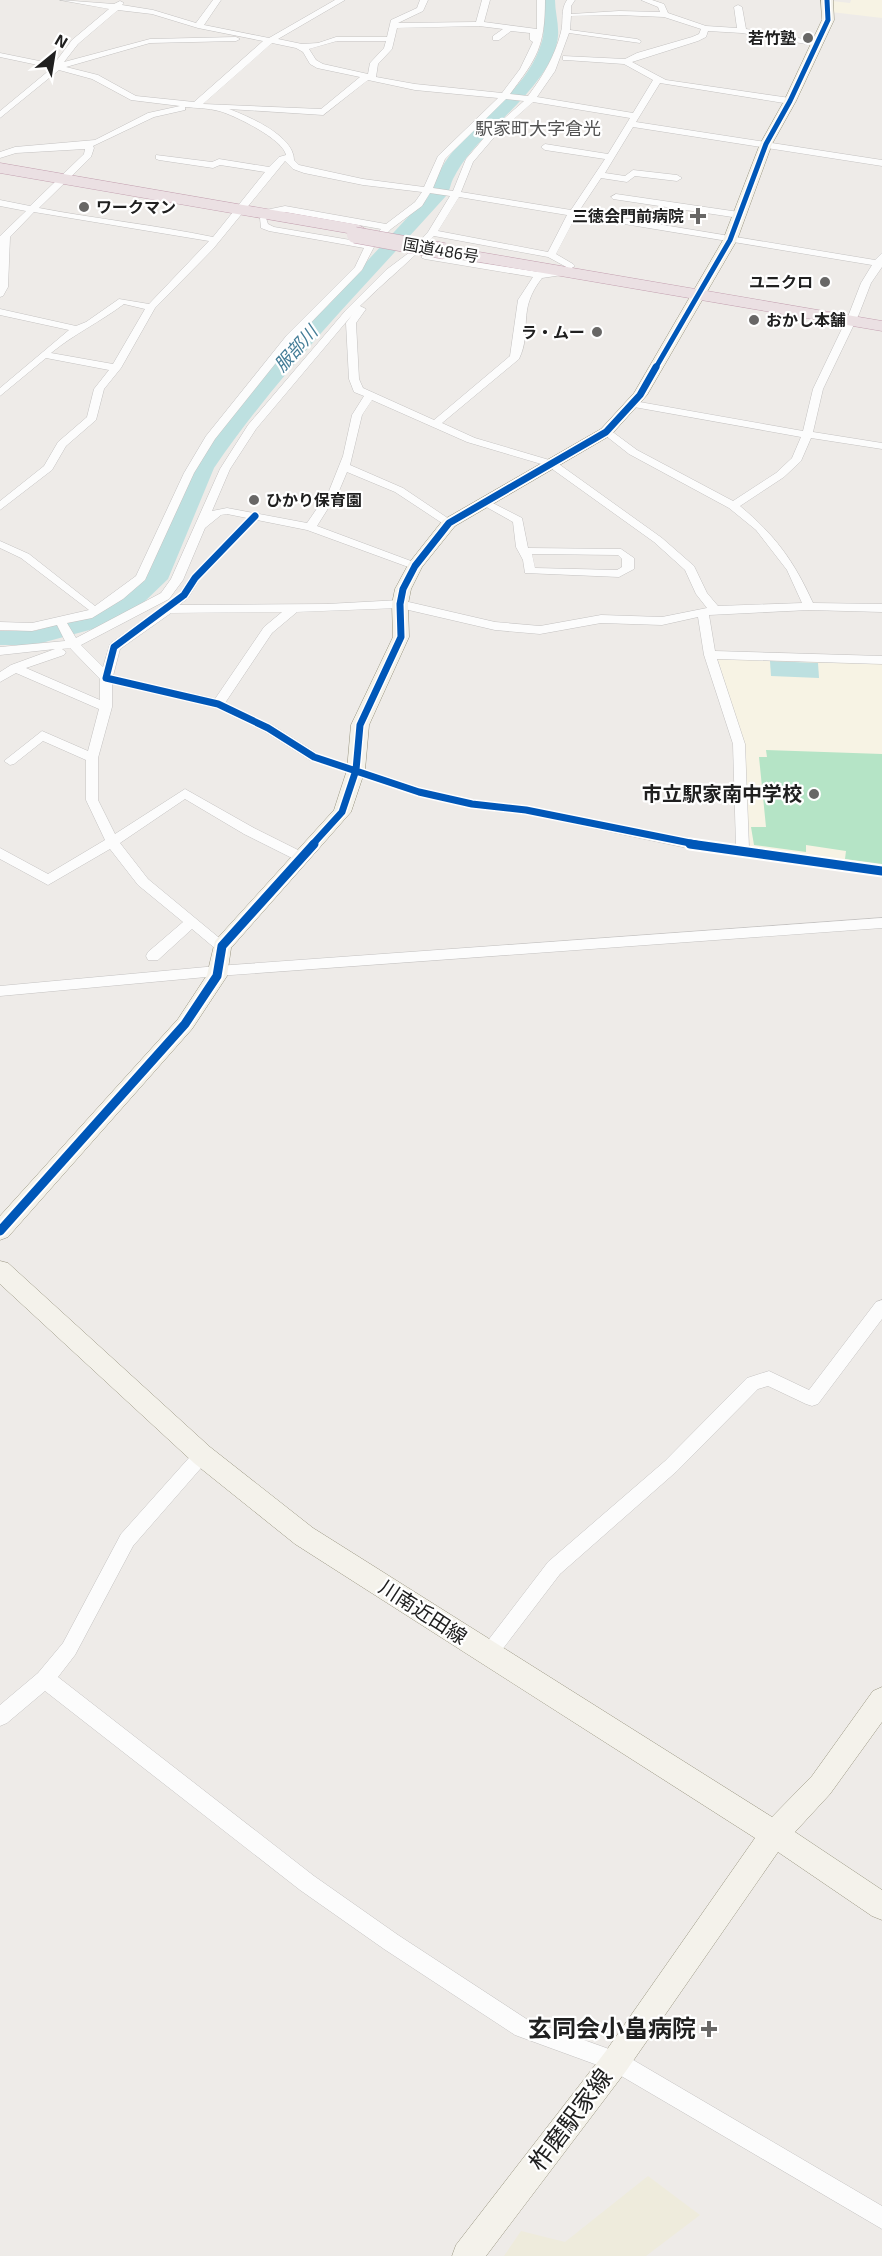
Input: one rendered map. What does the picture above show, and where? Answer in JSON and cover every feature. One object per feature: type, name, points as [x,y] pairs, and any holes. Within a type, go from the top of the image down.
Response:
[{"type":"highway","name":"国道486号","points":[[0,168],[59,182]]},
{"type":"highway","name":"国道486号","points":[[0,174],[238,212],[852,317],[882,319]]},
{"type":"highway","name":"国道486号","points":[[852,317],[882,326]]},
{"type":"street","points":[[64,0],[153,12],[198,26],[272,39],[301,47],[306,50],[313,62],[320,66],[415,87],[530,100],[882,163]]},
{"type":"street","points":[[0,114],[80,37],[123,0]]},
{"type":"street","points":[[198,26],[217,0]]},
{"type":"street","points":[[0,155],[15,150],[86,145],[98,142],[151,115],[199,105],[272,39],[341,0]]},
{"type":"street","points":[[0,56],[95,77],[134,98],[219,107],[323,112],[327,106],[363,79],[373,75],[374,63],[388,50],[393,26],[400,18],[420,9],[424,0]]},
{"type":"street","points":[[479,24],[486,0]]},
{"type":"street","points":[[572,0],[574,15]]},
{"type":"street","points":[[0,651],[73,642],[165,596],[177,580],[225,469],[252,427],[368,293],[389,272],[413,254],[432,233],[456,194],[461,177],[480,147],[530,100],[551,71],[558,31],[567,6],[572,0]]},
{"type":"street","points":[[645,0],[661,6],[665,15]]},
{"type":"street","points":[[0,1231],[185,1024],[217,976],[222,946],[342,812],[356,770],[360,725],[401,637],[400,604],[403,589],[415,566],[449,524],[606,432],[634,404],[730,240],[766,144],[790,101],[828,20],[827,0]]},
{"type":"street","points":[[539,3],[558,31],[566,58]]},
{"type":"street","points":[[738,7],[742,31]]},
{"type":"street","points":[[420,9],[433,18],[431,26]]},
{"type":"street","points":[[0,626],[32,627],[88,615],[119,596],[141,578],[174,504],[210,438],[239,399],[291,337],[359,268],[370,246],[388,227],[419,204],[441,158],[454,143],[505,97],[524,69],[538,41],[558,31],[574,15],[619,13],[665,15],[705,28],[742,31],[818,44]]},
{"type":"street","points":[[393,26],[479,24],[512,27],[534,31],[534,40],[538,41]]},
{"type":"street","points":[[496,38],[512,27]]},
{"type":"street","points":[[626,62],[640,54],[695,39],[703,35],[705,28]]},
{"type":"street","points":[[633,29],[640,54]]},
{"type":"street","points":[[558,31],[637,41]]},
{"type":"street","points":[[219,39],[230,32]]},
{"type":"street","points":[[12,67],[52,66],[150,41],[251,36]]},
{"type":"street","points":[[301,47],[319,45],[336,39],[391,39]]},
{"type":"street","points":[[566,58],[626,62],[658,79],[702,89],[790,101]]},
{"type":"street","points":[[551,71],[558,70],[566,58]]},
{"type":"street","points":[[551,255],[572,213],[599,175],[658,79]]},
{"type":"street","points":[[219,107],[242,117],[284,142],[290,151],[291,160],[304,170],[363,182],[456,194],[730,240],[881,261],[866,282],[818,389],[807,434],[797,459],[780,475],[733,506]]},
{"type":"street","points":[[0,294],[3,287],[5,236],[88,155],[90,148],[86,145]]},
{"type":"street","points":[[545,147],[610,157]]},
{"type":"street","points":[[0,507],[48,468],[62,444],[92,418],[99,389],[116,368],[151,307],[216,240],[271,170],[282,159],[290,156]]},
{"type":"street","points":[[159,157],[213,165],[219,162],[271,170]]},
{"type":"street","points":[[599,175],[627,179],[633,173],[677,178]]},
{"type":"street","points":[[616,197],[740,215]]},
{"type":"street","points":[[0,204],[87,220],[162,229],[216,240]]},
{"type":"street","points":[[370,246],[272,229],[264,226],[263,217],[285,209],[388,227]]},
{"type":"street","points":[[432,233],[551,255],[568,269]]},
{"type":"street","points":[[413,254],[539,275],[568,269]]},
{"type":"street","points":[[436,423],[515,357],[522,303],[527,290],[539,275]]},
{"type":"street","points":[[368,293],[371,294],[351,323],[354,379],[358,390],[471,440],[552,464],[658,540],[690,567],[710,611],[710,655],[739,744],[743,851]]},
{"type":"street","points":[[0,393],[56,344],[77,329],[90,324],[122,301],[151,307]]},
{"type":"street","points":[[0,312],[77,329]]},
{"type":"street","points":[[44,355],[116,368]]},
{"type":"street","points":[[310,528],[334,491],[344,466],[357,415],[369,396]]},
{"type":"street","points":[[634,404],[882,446]]},
{"type":"street","points":[[606,432],[633,452],[733,506],[760,528],[792,569],[809,606]]},
{"type":"street","points":[[344,466],[370,474],[416,500],[449,524]]},
{"type":"street","points":[[485,502],[518,520],[524,551],[529,560],[529,571],[619,574],[628,569],[628,558],[621,552],[524,551]]},
{"type":"street","points":[[199,530],[218,512],[227,511],[310,528],[415,566]]},
{"type":"street","points":[[222,946],[143,882],[112,842],[92,800],[92,758],[106,707],[106,678],[114,647],[184,595],[195,578],[255,516]]},
{"type":"street","points":[[0,544],[25,556],[89,606]]},
{"type":"street","points":[[61,622],[84,611],[89,606],[119,596]]},
{"type":"street","points":[[168,609],[400,604],[518,629],[561,628],[602,619],[662,621],[710,611],[809,606],[882,608]]},
{"type":"street","points":[[218,704],[268,630],[294,608]]},
{"type":"street","points":[[61,622],[73,642],[106,678],[218,704],[268,728],[314,757],[419,792],[472,804],[526,810],[637,834],[882,871]]},
{"type":"street","points":[[0,678],[15,668],[69,649],[73,642]]},
{"type":"street","points":[[710,655],[882,660]]},
{"type":"street","points":[[15,668],[106,707]]},
{"type":"street","points":[[10,760],[42,735],[92,758]]},
{"type":"street","points":[[0,853],[48,880],[112,842],[185,793],[249,831],[301,857]]},
{"type":"street","points":[[153,956],[191,922]]},
{"type":"street","points":[[0,991],[217,971],[882,923]]},
{"type":"street","name":"川南近田線","points":[[0,1270],[202,1455],[304,1536],[774,1834],[882,1906]]},
{"type":"street","points":[[489,1653],[554,1568],[671,1466],[753,1383],[769,1378],[812,1398],[882,1307]]},
{"type":"street","points":[[0,1717],[45,1678],[69,1649],[127,1540],[202,1455]]},
{"type":"street","points":[[45,1678],[307,1883],[391,1942],[522,2028],[616,2061],[882,2218]]},
{"type":"street","name":"柞磨駅家線","points":[[467,2256],[616,2061],[774,1834],[821,1785],[882,1700]]},
{"type":"shaded area","points":[[851,0],[882,0],[882,18],[831,12],[832,1],[850,3]]},
{"type":"shaded area","name":"市立駅家南中学校","points":[[720,657],[882,663],[882,866],[750,847],[743,742],[718,660]]},
{"type":"shaded area","points":[[648,2176],[700,2215],[646,2256],[504,2256],[521,2231],[565,2242]]},
{"type":"green space","points":[[766,750],[882,754],[882,864],[845,859],[846,851],[806,845],[806,852],[754,845],[751,827],[766,827],[759,757],[767,757]]},
{"type":"water","points":[[770,661],[818,663],[819,678],[771,676]]},
{"type":"waterway","name":"服部川","points":[[0,638],[34,638],[85,624],[133,600],[157,579],[204,468],[217,449],[277,370],[440,192],[447,174],[465,148],[533,75],[550,41],[547,0]]},
{"type":"cycle path","points":[[0,1231],[185,1024],[217,976],[222,946],[342,812],[356,770],[360,725],[401,637],[400,604],[403,589],[415,566],[449,523],[606,432],[640,395],[730,240],[766,144],[790,101],[828,20],[827,0]]},
{"type":"cycle path","points":[[255,516],[195,578],[184,595],[114,647],[106,678],[218,704],[268,728],[314,757],[419,792],[472,804],[526,810],[692,844],[882,871]]},
{"type":"place","name":"若竹塾","points":[[808,38]]},
{"type":"place","name":"ワークマン","points":[[84,207]]},
{"type":"place","name":"三徳会門前病院","points":[[698,216]]},
{"type":"place","name":"ユニクロ","points":[[825,282]]},
{"type":"place","name":"おかし本舗","points":[[754,320]]},
{"type":"place","name":"ラ・ムー","points":[[597,332]]},
{"type":"place","name":"ひかり保育園","points":[[254,500]]},
{"type":"place","name":"市立駅家南中学校","points":[[814,794]]},
{"type":"place","name":"玄同会小畠病院","points":[[709,2029]]},
{"type":"district","name":"駅家町大字倉光","points":[[538,129]]}]
